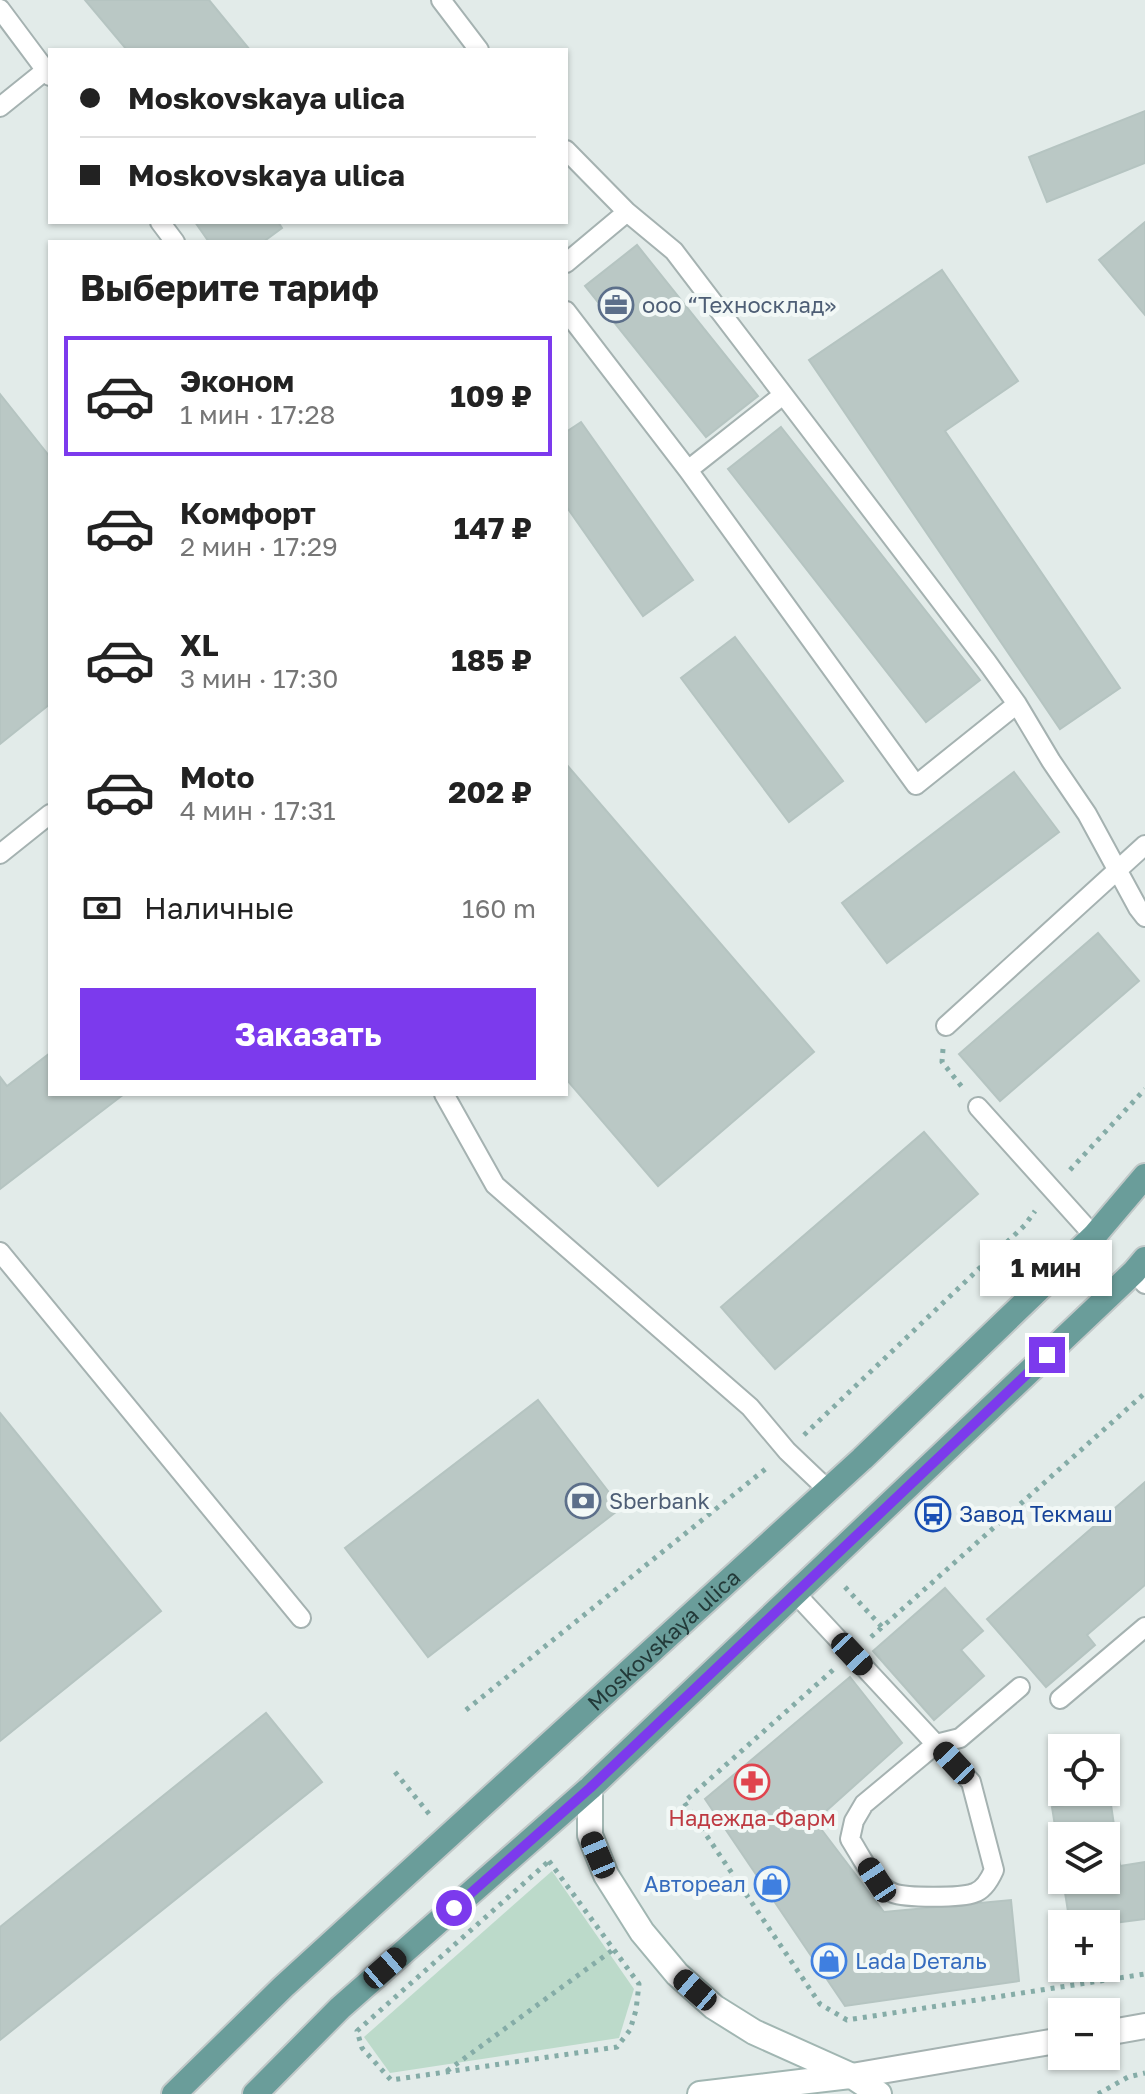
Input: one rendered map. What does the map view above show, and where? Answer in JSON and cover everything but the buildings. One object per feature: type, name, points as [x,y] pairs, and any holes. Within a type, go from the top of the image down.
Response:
[{"type":"main road","name":"Moskovskaya ulica","points":[[174,2094],[283,1987],[828,1490],[1094,1236],[1145,1176]]},
{"type":"main road","points":[[255,2094],[340,2008],[590,1788],[824,1565],[1141,1272]]},
{"type":"main road","points":[[590,1788],[590,1835],[606,1875],[642,1932],[677,1974],[714,2007],[754,2032],[852,2076],[879,2094]]},
{"type":"main road","points":[[1120,2030],[1145,2026]]},
{"type":"main road","points":[[700,2094],[852,2076],[1048,2042]]},
{"type":"lane","points":[[441,0],[477,48]]},
{"type":"lane","points":[[0,9],[48,73],[0,107]]},
{"type":"lane","points":[[568,152],[627,212],[674,251],[1017,704],[1087,814],[1145,917]]},
{"type":"lane","points":[[568,261],[627,212]]},
{"type":"lane","points":[[568,314],[688,470],[916,785],[1017,704]]},
{"type":"lane","points":[[688,470],[783,395]]},
{"type":"lane","points":[[0,854],[48,816]]},
{"type":"lane","points":[[946,1026],[1145,845]]},
{"type":"lane","points":[[445,1096],[495,1185],[750,1407],[787,1451],[828,1490]]},
{"type":"lane","points":[[978,1107],[1094,1236]]},
{"type":"lane","points":[[0,1252],[301,1618]]},
{"type":"lane","points":[[795,1593],[936,1744],[971,1782],[994,1870],[989,1882],[976,1893],[917,1897],[892,1893],[877,1880],[850,1839],[854,1821],[864,1804],[936,1744],[960,1738],[1020,1687]]},
{"type":"lane","points":[[1060,1699],[1145,1627]]},
{"type":"path","points":[[946,1026],[942,1062],[978,1107]]},
{"type":"path","points":[[466,1710],[787,1451],[1025,1225],[1053,1189],[1145,1089]]},
{"type":"path","points":[[824,1565],[882,1627]]},
{"type":"path","points":[[395,1772],[431,1816]]},
{"type":"path","points":[[549,1861],[614,1949],[639,1984],[630,2030],[617,2047],[391,2080],[362,2048],[357,2031],[549,1861]]},
{"type":"path","points":[[446,2072],[614,1949]]},
{"type":"path","points":[[1098,2094],[1128,2077],[1145,2073]]},
{"type":"green space","points":[[552,1871],[634,1989],[619,2038],[390,2073],[364,2037]]},
{"type":"place","name":"ооо “Техносклад»","points":[[616,305]]},
{"type":"place","name":"Sberbank","points":[[583,1501]]},
{"type":"place","name":"Завод Текмаш","points":[[933,1514]]},
{"type":"place","name":"Надежда-Фарм","points":[[752,1782]]},
{"type":"place","name":"Автореал","points":[[772,1884]]},
{"type":"place","name":"Lada Dеталь","points":[[829,1961]]},
{"type":"route","points":[[454,1908],[590,1788],[1047,1355]]}]
